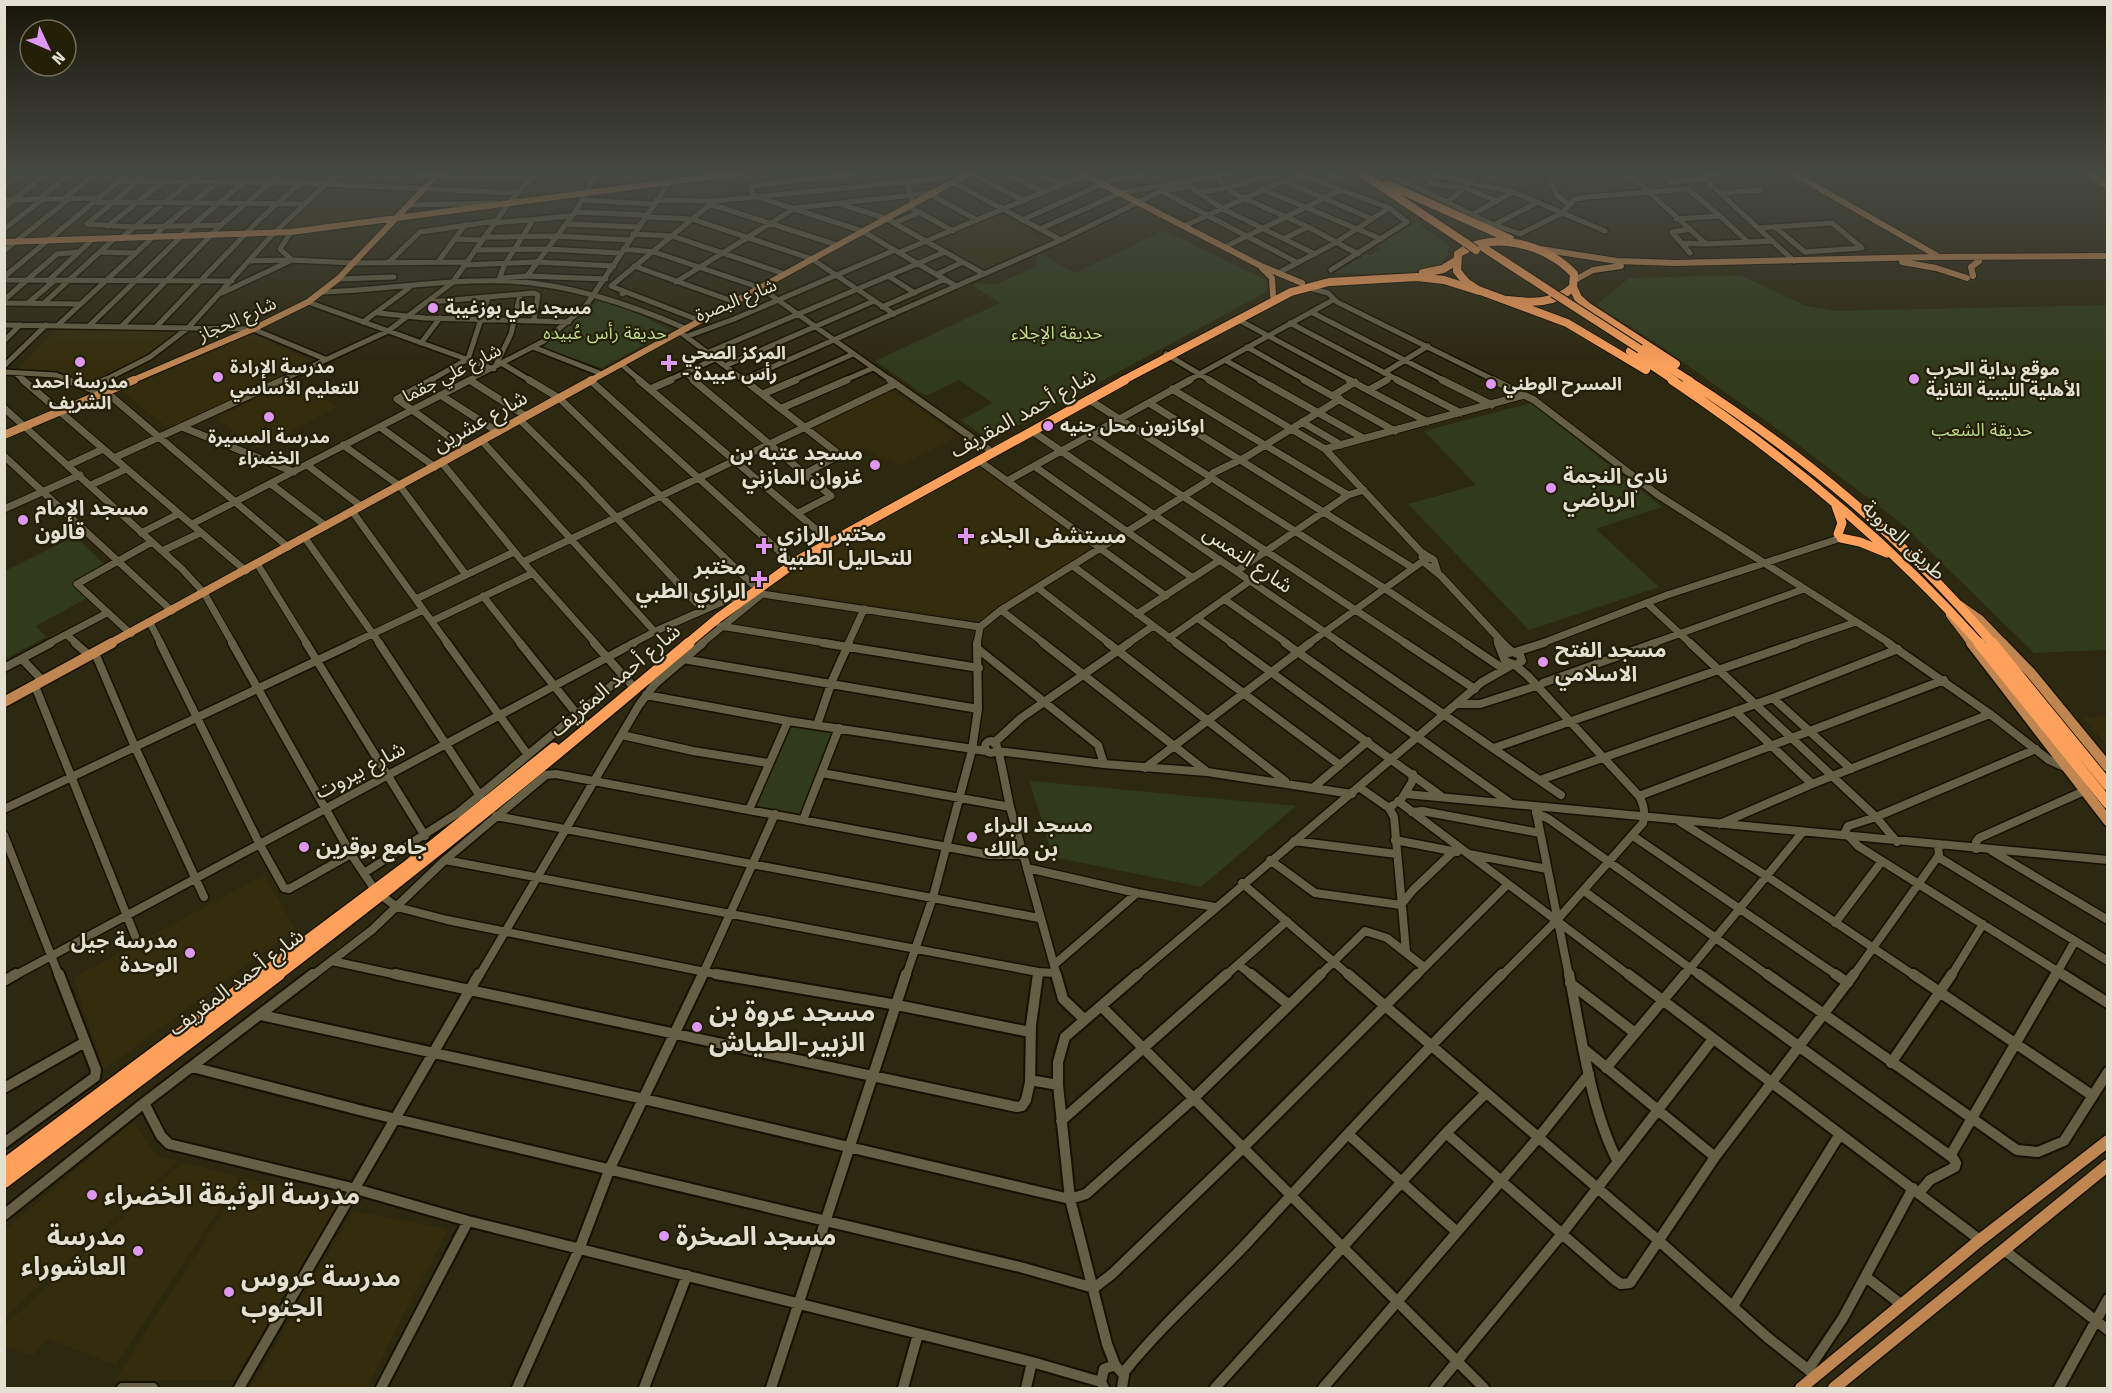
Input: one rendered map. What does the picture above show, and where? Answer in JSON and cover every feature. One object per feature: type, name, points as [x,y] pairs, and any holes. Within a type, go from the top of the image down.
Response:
[{"type":"highway","points":[[1446,236],[1456,246],[1456,260],[1460,276],[1479,291]]},
{"type":"highway","name":"طريق العروبة","points":[[1461,236],[1731,414],[1846,494],[1883,527],[1956,604],[2035,692],[2108,785]]},
{"type":"highway","points":[[1501,236],[1540,249],[1566,263],[1571,268],[1578,298],[1719,395],[1731,414]]},
{"type":"highway","name":"شارع أحمد المقريف","points":[[379,893],[627,680],[752,584],[825,537],[1032,431],[1273,296],[1302,285],[1345,277],[1429,273],[1443,269],[1465,250],[1479,244],[1497,242],[1527,245]]},
{"type":"highway","name":"شارع أحمد المقريف","points":[[4,1181],[42,1145],[379,893],[563,750],[748,594],[800,559],[914,491],[988,449],[1239,320],[1302,285],[1426,278],[1508,300]]},
{"type":"highway","points":[[1508,300],[1545,301],[1565,294],[1574,283]]},
{"type":"highway","points":[[1508,300],[1569,324],[1731,414]]},
{"type":"highway","name":"طريق العروبة","points":[[1731,414],[1828,497],[1944,605],[2026,698],[2108,803]]},
{"type":"highway","points":[[1828,497],[1841,517],[1839,536],[1870,545],[1896,558]]},
{"type":"highway","points":[[4,1164],[42,1145]]},
{"type":"highway","points":[[4,1187],[42,1145]]},
{"type":"main road","points":[[4,242],[210,236]]},
{"type":"main road","name":"شارع الحجاز","points":[[4,435],[254,329],[308,302],[338,279],[378,236]]},
{"type":"main road","name":"شارع عشرين","points":[[4,702],[258,565],[590,380],[685,332],[853,236]]},
{"type":"main road","points":[[1204,236],[1302,285]]},
{"type":"main road","points":[[1890,236],[1938,259],[2108,261]]},
{"type":"main road","points":[[1902,236],[1938,259]]},
{"type":"main road","points":[[1912,242],[1970,256]]},
{"type":"main road","points":[[1900,260],[1907,246]]},
{"type":"main road","points":[[1540,249],[1595,259],[1642,263],[1900,260],[1970,277],[1971,267],[1978,261]]},
{"type":"main road","points":[[1574,283],[1593,270],[1612,266],[1688,268],[1970,256],[2108,255]]},
{"type":"main road","points":[[1261,266],[1272,278],[1273,296]]},
{"type":"main road","points":[[1956,604],[1980,619],[2026,667],[2108,767]]},
{"type":"main road","points":[[1944,605],[1968,641],[2108,821]]},
{"type":"main road","points":[[1801,1389],[1812,1373],[1902,1305],[1980,1240],[2108,1141]]},
{"type":"main road","points":[[1834,1389],[2108,1165]]},
{"type":"street","points":[[4,250],[21,236]]},
{"type":"street","points":[[4,279],[55,236]]},
{"type":"street","points":[[44,303],[100,252],[121,236]]},
{"type":"street","points":[[121,327],[210,236]]},
{"type":"street","points":[[156,327],[244,236]]},
{"type":"street","points":[[91,387],[150,357],[188,328],[271,236]]},
{"type":"street","points":[[289,236],[280,250],[292,260]]},
{"type":"street","points":[[388,263],[416,236]]},
{"type":"street","points":[[438,262],[457,236]]},
{"type":"street","points":[[556,236],[672,236]]},
{"type":"street","points":[[455,239],[556,236]]},
{"type":"street","points":[[527,276],[556,236]]},
{"type":"street","points":[[701,321],[611,286],[672,236],[785,274]]},
{"type":"street","points":[[745,236],[812,259],[894,314]]},
{"type":"street","points":[[810,236],[837,245]]},
{"type":"street","points":[[871,236],[956,286]]},
{"type":"street","points":[[918,236],[984,274]]},
{"type":"street","name":"شارع البصرة","points":[[685,332],[712,328],[835,275],[940,236]]},
{"type":"street","points":[[1053,236],[1061,240]]},
{"type":"street","points":[[745,379],[1069,236]]},
{"type":"street","points":[[1281,236],[1315,254]]},
{"type":"street","points":[[1285,238],[1289,236]]},
{"type":"street","points":[[1323,236],[1358,254]]},
{"type":"street","points":[[1280,272],[1345,236]]},
{"type":"street","points":[[1373,236],[1381,239]]},
{"type":"street","points":[[1331,270],[1386,236]]},
{"type":"street","points":[[1675,236],[1689,253]]},
{"type":"street","points":[[1697,236],[1706,244]]},
{"type":"street","points":[[1742,236],[1749,242]]},
{"type":"street","points":[[1768,236],[1794,261]]},
{"type":"street","points":[[1786,236],[1805,252],[1862,248],[1848,236]]},
{"type":"street","points":[[89,326],[180,237]]},
{"type":"street","points":[[499,279],[505,264],[524,237]]},
{"type":"street","name":"شارع علي جقما","points":[[192,524],[533,347],[569,322],[585,307],[606,279],[631,237]]},
{"type":"street","points":[[676,282],[748,237]]},
{"type":"street","points":[[1225,247],[1246,237],[1298,263]]},
{"type":"street","points":[[57,326],[153,238]]},
{"type":"street","points":[[114,458],[388,331],[452,283],[483,238]]},
{"type":"street","points":[[28,303],[93,239]]},
{"type":"street","points":[[1681,243],[1773,241]]},
{"type":"street","points":[[475,250],[547,249],[654,252],[761,288],[988,449]]},
{"type":"street","points":[[4,302],[59,253],[79,252]]},
{"type":"street","points":[[100,252],[135,253]]},
{"type":"street","points":[[709,352],[945,252]]},
{"type":"street","points":[[218,294],[292,260]]},
{"type":"street","points":[[248,261],[466,264],[536,262],[614,266]]},
{"type":"street","points":[[937,274],[963,262]]},
{"type":"street","points":[[389,289],[403,263]]},
{"type":"street","points":[[634,266],[735,302]]},
{"type":"street","points":[[323,292],[389,289],[527,276],[606,279]]},
{"type":"street","points":[[888,276],[926,300]]},
{"type":"street","points":[[338,279],[394,277]]},
{"type":"street","points":[[4,279],[248,281]]},
{"type":"street","points":[[882,307],[945,279]]},
{"type":"street","points":[[480,281],[553,286],[594,293],[613,299],[685,332],[840,455],[806,473]]},
{"type":"street","points":[[1328,293],[1335,286],[1348,281]]},
{"type":"street","points":[[1302,285],[1328,293],[1334,300],[1524,395],[1556,416],[1645,486],[1898,649],[1944,680],[2053,762],[2067,768]]},
{"type":"street","points":[[363,322],[411,287]]},
{"type":"street","points":[[613,299],[626,292]]},
{"type":"street","points":[[428,302],[538,294],[534,320]]},
{"type":"street","points":[[308,302],[494,369],[511,334],[520,295]]},
{"type":"street","points":[[466,449],[397,399],[468,359],[488,297]]},
{"type":"street","points":[[1007,481],[1334,300]]},
{"type":"street","points":[[4,302],[80,304]]},
{"type":"street","points":[[726,365],[874,302]]},
{"type":"street","points":[[1311,312],[1492,405]]},
{"type":"street","points":[[378,313],[408,318],[481,318],[569,322]]},
{"type":"street","points":[[421,343],[440,318]]},
{"type":"street","points":[[1239,320],[1428,422]]},
{"type":"street","points":[[1290,323],[1461,413]]},
{"type":"street","points":[[4,325],[254,329],[325,359]]},
{"type":"street","points":[[4,341],[20,325]]},
{"type":"street","points":[[4,366],[46,326]]},
{"type":"street","points":[[1384,373],[1428,346]]},
{"type":"street","points":[[533,347],[602,374]]},
{"type":"street","points":[[1247,347],[1395,430]]},
{"type":"street","points":[[763,394],[853,354]]},
{"type":"street","points":[[144,1102],[161,1136],[169,1144],[356,1189],[468,1221],[580,1247],[1032,1362],[1103,1385],[1104,1369],[1119,1369],[1145,1346],[1349,1135],[1431,1045],[1557,920],[1633,836],[1645,816],[1644,803],[1639,796],[1569,723],[1540,684],[1511,660],[1431,558],[1421,552],[1326,449],[1168,355]]},
{"type":"street","points":[[650,388],[717,358]]},
{"type":"street","points":[[1225,360],[1363,438]]},
{"type":"street","points":[[503,364],[560,398],[752,584]]},
{"type":"street","points":[[621,364],[825,537]]},
{"type":"street","points":[[782,408],[873,368]]},
{"type":"street","points":[[4,372],[47,373],[105,392],[129,409],[158,438],[288,548]]},
{"type":"street","points":[[15,373],[246,571]]},
{"type":"street","points":[[28,384],[47,373]]},
{"type":"street","points":[[685,373],[831,496],[798,513]]},
{"type":"street","points":[[1369,390],[1391,376]]},
{"type":"street","points":[[590,380],[788,559]]},
{"type":"street","points":[[471,381],[523,418],[703,610]]},
{"type":"street","points":[[771,1389],[871,1077],[933,897],[972,750],[978,709],[980,627],[1000,610],[1211,478],[1213,473],[1318,413],[1355,382]]},
{"type":"street","points":[[523,562],[895,384]]},
{"type":"street","points":[[1173,389],[1348,495]]},
{"type":"street","points":[[1326,449],[1524,395]]},
{"type":"street","points":[[442,396],[498,432]]},
{"type":"street","points":[[1088,399],[1384,588],[1511,660]]},
{"type":"street","points":[[1149,403],[1323,511],[1420,565],[1438,569]]},
{"type":"street","points":[[4,408],[91,485],[204,593],[351,854],[379,893],[397,907],[447,920],[702,972],[897,1005],[1030,1032]]},
{"type":"street","points":[[1302,422],[1341,445]]},
{"type":"street","points":[[182,427],[294,472]]},
{"type":"street","points":[[380,427],[438,465],[627,680]]},
{"type":"street","name":"شارع النمس","points":[[1032,431],[1561,795]]},
{"type":"street","points":[[1090,435],[1475,690]]},
{"type":"street","points":[[482,441],[655,632]]},
{"type":"street","points":[[343,445],[400,486],[466,575]]},
{"type":"street","points":[[69,465],[103,449]]},
{"type":"street","points":[[4,456],[172,611]]},
{"type":"street","points":[[978,460],[1166,596]]},
{"type":"street","points":[[307,465],[362,506]]},
{"type":"street","points":[[1034,466],[1193,578]]},
{"type":"street","points":[[91,485],[126,469]]},
{"type":"street","points":[[4,509],[80,475]]},
{"type":"street","points":[[271,484],[326,526]]},
{"type":"street","points":[[1237,571],[1348,495],[1364,490]]},
{"type":"street","points":[[352,512],[528,754]]},
{"type":"street","points":[[141,533],[178,514]]},
{"type":"street","points":[[162,551],[200,533]]},
{"type":"street","points":[[1122,1389],[1126,1379],[1107,1344],[1070,1199],[1058,1085],[1058,1062],[1065,1037],[1270,860],[1356,791],[1511,660],[1609,616],[1839,536]]},
{"type":"street","points":[[306,538],[373,634],[480,796]]},
{"type":"street","points":[[131,634],[77,584],[152,542]]},
{"type":"street","points":[[416,599],[514,552]]},
{"type":"street","points":[[1420,565],[1421,552]]},
{"type":"street","points":[[1145,768],[1325,631],[1384,588],[1431,558]]},
{"type":"street","points":[[1137,614],[1220,560]]},
{"type":"street","points":[[258,565],[425,836]]},
{"type":"street","points":[[1073,566],[1340,765]]},
{"type":"street","points":[[432,621],[533,573]]},
{"type":"street","points":[[1169,638],[1250,580]]},
{"type":"street","points":[[1038,588],[1287,782]]},
{"type":"street","points":[[1458,704],[1480,704],[1540,684],[1803,589]]},
{"type":"street","points":[[239,1389],[433,1052],[506,932],[592,781],[646,695],[720,626],[762,594],[980,627]]},
{"type":"street","points":[[364,873],[425,836],[480,796],[528,754],[580,719],[483,596]]},
{"type":"street","name":"شارع بيروت","points":[[4,981],[655,632],[736,596]]},
{"type":"street","points":[[1224,600],[1510,803]]},
{"type":"street","points":[[1647,603],[1876,817],[1897,842]]},
{"type":"street","points":[[817,725],[831,684],[864,609]]},
{"type":"street","points":[[4,809],[423,610]]},
{"type":"street","points":[[1000,610],[1207,772]]},
{"type":"street","points":[[4,668],[107,613]]},
{"type":"street","points":[[1197,618],[1442,797]]},
{"type":"street","points":[[1494,748],[1856,622]]},
{"type":"street","points":[[150,623],[260,845],[285,889],[351,854]]},
{"type":"street","points":[[720,626],[979,668]]},
{"type":"street","points":[[646,695],[788,721],[991,753],[997,749],[1008,728],[1153,626]]},
{"type":"street","points":[[68,635],[93,654],[204,897]]},
{"type":"street","points":[[978,649],[1098,745],[1104,764]]},
{"type":"street","points":[[1540,780],[1773,698],[1898,649]]},
{"type":"street","points":[[22,659],[43,681]]},
{"type":"street","points":[[683,659],[978,709]]},
{"type":"street","points":[[1639,796],[1944,680]]},
{"type":"street","points":[[34,686],[135,936]]},
{"type":"street","points":[[1773,698],[1851,769]]},
{"type":"street","points":[[1735,711],[1812,784]]},
{"type":"street","points":[[1720,824],[1812,784],[1990,714]]},
{"type":"street","points":[[749,810],[788,721]]},
{"type":"street","points":[[803,820],[839,728]]},
{"type":"street","points":[[621,735],[693,751],[768,763]]},
{"type":"street","points":[[1314,787],[1368,741]]},
{"type":"street","points":[[997,749],[1104,764],[1207,772],[1356,791],[1389,808],[1394,817],[1406,951]]},
{"type":"street","points":[[997,749],[1010,807],[1062,999],[1084,1019]]},
{"type":"street","points":[[2036,749],[1876,817],[1848,826],[1845,830],[1848,837],[1882,861],[2108,1003]]},
{"type":"street","points":[[4,1215],[144,1102],[372,930],[445,860],[546,775],[556,774],[990,855],[1023,855]]},
{"type":"street","points":[[822,774],[1010,807]]},
{"type":"street","points":[[1389,808],[1402,798],[1413,774]]},
{"type":"street","points":[[1976,849],[1976,842],[1982,836],[2084,791]]},
{"type":"street","points":[[1402,798],[1442,797],[1510,803],[1537,810],[1645,816],[1938,846],[2107,859]]},
{"type":"street","points":[[1402,798],[1412,812],[1460,851],[1557,920],[1980,1240]]},
{"type":"street","points":[[1537,810],[1589,1074],[1606,1138],[1617,1160]]},
{"type":"street","points":[[1537,810],[2010,1149],[2030,1153],[2054,1147],[2064,1141],[2108,1072]]},
{"type":"street","points":[[1412,812],[1422,811],[1540,833]]},
{"type":"street","points":[[517,1389],[580,1247],[610,1168],[675,1036],[775,814]]},
{"type":"street","points":[[496,816],[753,862],[1039,918]]},
{"type":"street","points":[[1677,820],[1768,878],[2093,1096]]},
{"type":"street","points":[[1606,1068],[1768,878],[1802,833]]},
{"type":"street","points":[[4,835],[94,1063],[95,1077],[4,1143]]},
{"type":"street","points":[[1633,836],[1848,982]]},
{"type":"street","points":[[1395,840],[1547,868]]},
{"type":"street","points":[[1294,841],[1396,854]]},
{"type":"street","points":[[1446,1133],[1615,1280],[1626,1285],[1630,1283],[1715,1157],[1825,1015],[1919,884],[1940,853],[1938,846]]},
{"type":"street","points":[[1991,850],[2108,920]]},
{"type":"street","points":[[1401,905],[1460,851]]},
{"type":"street","points":[[1938,857],[2108,961]]},
{"type":"street","points":[[445,860],[1038,972],[1055,968],[1137,893]]},
{"type":"street","points":[[1270,860],[1315,893],[1401,905]]},
{"type":"street","points":[[1835,923],[1882,861]]},
{"type":"street","points":[[1027,868],[1137,893],[1215,907]]},
{"type":"street","points":[[1242,884],[1812,1373],[1916,1190],[1929,1180],[1955,1167],[1956,1163],[1950,1156],[1584,891]]},
{"type":"street","points":[[1094,1288],[1112,1274],[1243,1148],[1508,884]]},
{"type":"street","points":[[1061,1121],[1287,921]]},
{"type":"street","points":[[1892,1063],[1940,993],[1983,924]]},
{"type":"street","points":[[261,1015],[433,1052],[1070,1199],[1086,1194],[1194,1099],[1368,930],[1406,951],[1425,967]]},
{"type":"street","points":[[1950,1156],[2075,941]]},
{"type":"street","points":[[332,961],[675,1036],[1017,1107],[1022,1106],[1026,1100],[1030,1080],[1030,1032],[1038,972]]},
{"type":"street","points":[[1239,965],[1289,1005]]},
{"type":"street","points":[[1570,983],[1635,1033]]},
{"type":"street","points":[[1101,1006],[1484,1389]]},
{"type":"street","points":[[1435,1389],[1561,1235],[1713,1039]]},
{"type":"street","points":[[4,1088],[85,1042]]},
{"type":"street","points":[[1584,1049],[1715,1157]]},
{"type":"street","points":[[192,1067],[826,1219],[942,1250],[1069,1279],[1094,1288]]},
{"type":"street","points":[[1323,1389],[1538,1138],[1589,1074]]},
{"type":"street","points":[[1030,1080],[1058,1085]]},
{"type":"street","points":[[1215,1389],[1446,1133],[1486,1093]]},
{"type":"street","points":[[1733,1306],[1840,1134]]},
{"type":"street","points":[[1349,1135],[1403,1181],[1457,1232]]},
{"type":"street","points":[[381,1389],[468,1221]]},
{"type":"street","points":[[2004,1250],[2108,1330]]},
{"type":"street","points":[[644,1389],[687,1275]]},
{"type":"street","points":[[1866,1277],[1902,1305]]},
{"type":"street","points":[[2059,1389],[2094,1320],[2108,1299]]},
{"type":"street","points":[[903,1389],[918,1334]]},
{"type":"street","points":[[1026,1389],[1032,1362]]},
{"type":"street","points":[[122,1389],[153,1389]]},
{"type":"shaded area","points":[[947,236],[1036,236],[1048,243],[983,272],[933,242]]},
{"type":"shaded area","name":"مدرسة احمد الشريف","points":[[57,329],[179,331],[146,356],[91,383],[68,375],[18,368]]},
{"type":"shaded area","name":"مدرسة الإرادة للتعليم الأساسي","points":[[253,334],[314,362],[170,429],[121,391]]},
{"type":"shaded area","name":"مدرسة المسيرة الخضراء","points":[[277,389],[289,398],[309,389],[338,407],[259,448],[218,420],[222,415]]},
{"type":"shaded area","points":[[889,392],[895,392],[958,436],[898,466],[891,460],[886,462],[867,448],[845,456],[812,428]]},
{"type":"shaded area","name":"مستشفى الجلاء","points":[[981,465],[1096,548],[980,621],[769,589],[875,523]]},
{"type":"shaded area","points":[[2108,716],[2107,745],[2083,718]]},
{"type":"shaded area","name":"مدرسة جيل الوحدة","points":[[264,875],[295,929],[104,1070],[73,978]]},
{"type":"shaded area","name":"مدرسة الوثيقة الخضراء","points":[[133,1121],[157,1156],[178,1161],[5,1317],[5,1230]]},
{"type":"shaded area","name":"مدرسة العاشوراء","points":[[183,1162],[240,1177],[116,1365],[48,1339],[33,1355],[5,1347],[5,1325]]},
{"type":"shaded area","name":"مدرسة عروس الجنوب","points":[[245,1178],[334,1197],[339,1205],[234,1380],[115,1380]]},
{"type":"shaded area","points":[[353,1211],[448,1229],[366,1388],[251,1388]]},
{"type":"green space","name":"حديقة الإجلاء","points":[[1152,236],[1176,236],[1266,280],[1268,285],[1265,293],[990,441],[961,420],[993,403],[959,380],[926,396],[875,361],[1000,303],[972,285],[976,283],[997,284],[1036,266],[1036,256],[1041,254],[1075,273]]},
{"type":"green space","points":[[1393,236],[1435,236],[1449,246],[1443,262],[1417,271],[1372,274],[1334,273],[1365,254],[1370,255],[1381,248],[1377,246]]},
{"type":"green space","name":"حديقة الشعب","points":[[1740,275],[1806,306],[1836,311],[2107,305],[2107,650],[2034,653],[1901,523],[1780,431],[1656,343],[1596,305],[1629,278]]},
{"type":"green space","name":"حديقة رأس عُبيده","points":[[599,300],[634,312],[671,330],[602,368],[542,348]]},
{"type":"green space","name":"نادي النجمة الرياضي","points":[[1531,403],[1662,507],[1596,529],[1659,587],[1529,630],[1408,504],[1476,485],[1424,431]]},
{"type":"green space","points":[[75,536],[105,565],[73,583],[89,597],[36,626],[46,637],[5,659],[5,571]]},
{"type":"green space","points":[[788,721],[838,728],[802,819],[749,809]]},
{"type":"green space","points":[[1029,780],[1296,806],[1201,887],[1053,857]]},
{"type":"place","name":"مسجد علي بوزغيبة","points":[[433,308]]},
{"type":"place","name":"مدرسة احمد الشريف","points":[[80,362]]},
{"type":"place","name":"المركز الصحي - رأس عبيدة","points":[[669,363]]},
{"type":"place","name":"مدرسة الإرادة للتعليم الأساسي","points":[[218,377]]},
{"type":"place","name":"موقع بداية الحرب الأهلية الليبية الثانية","points":[[1914,379]]},
{"type":"place","name":"المسرح الوطني","points":[[1491,384]]},
{"type":"place","name":"مدرسة المسيرة الخضراء","points":[[269,417]]},
{"type":"place","name":"اوكازيون محل جنيه","points":[[1048,426]]},
{"type":"place","name":"مسجد عتبه بن غزوان المازني","points":[[875,465]]},
{"type":"place","name":"نادي النجمة الرياضي","points":[[1551,488]]},
{"type":"place","name":"مسجد الإمام قالون","points":[[23,520]]},
{"type":"place","name":"مستشفى الجلاء","points":[[966,536]]},
{"type":"place","name":"مختبر الرازي للتحاليل الطبية","points":[[764,546]]},
{"type":"place","name":"مختبر الرازي الطبي","points":[[759,579]]},
{"type":"place","name":"مسجد الفتح الاسلامي","points":[[1543,662]]},
{"type":"place","name":"مسجد البراء بن مالك","points":[[972,837]]},
{"type":"place","name":"جامع بوقرين","points":[[304,847]]},
{"type":"place","name":"مدرسة جيل الوحدة","points":[[190,953]]},
{"type":"place","name":"مسجد عروة بن الزبير-الطياش","points":[[697,1027]]},
{"type":"place","name":"مدرسة الوثيقة الخضراء","points":[[92,1195]]},
{"type":"place","name":"مسجد الصخرة","points":[[664,1236]]},
{"type":"place","name":"مدرسة العاشوراء","points":[[138,1251]]},
{"type":"place","name":"مدرسة عروس الجنوب","points":[[229,1292]]}]
